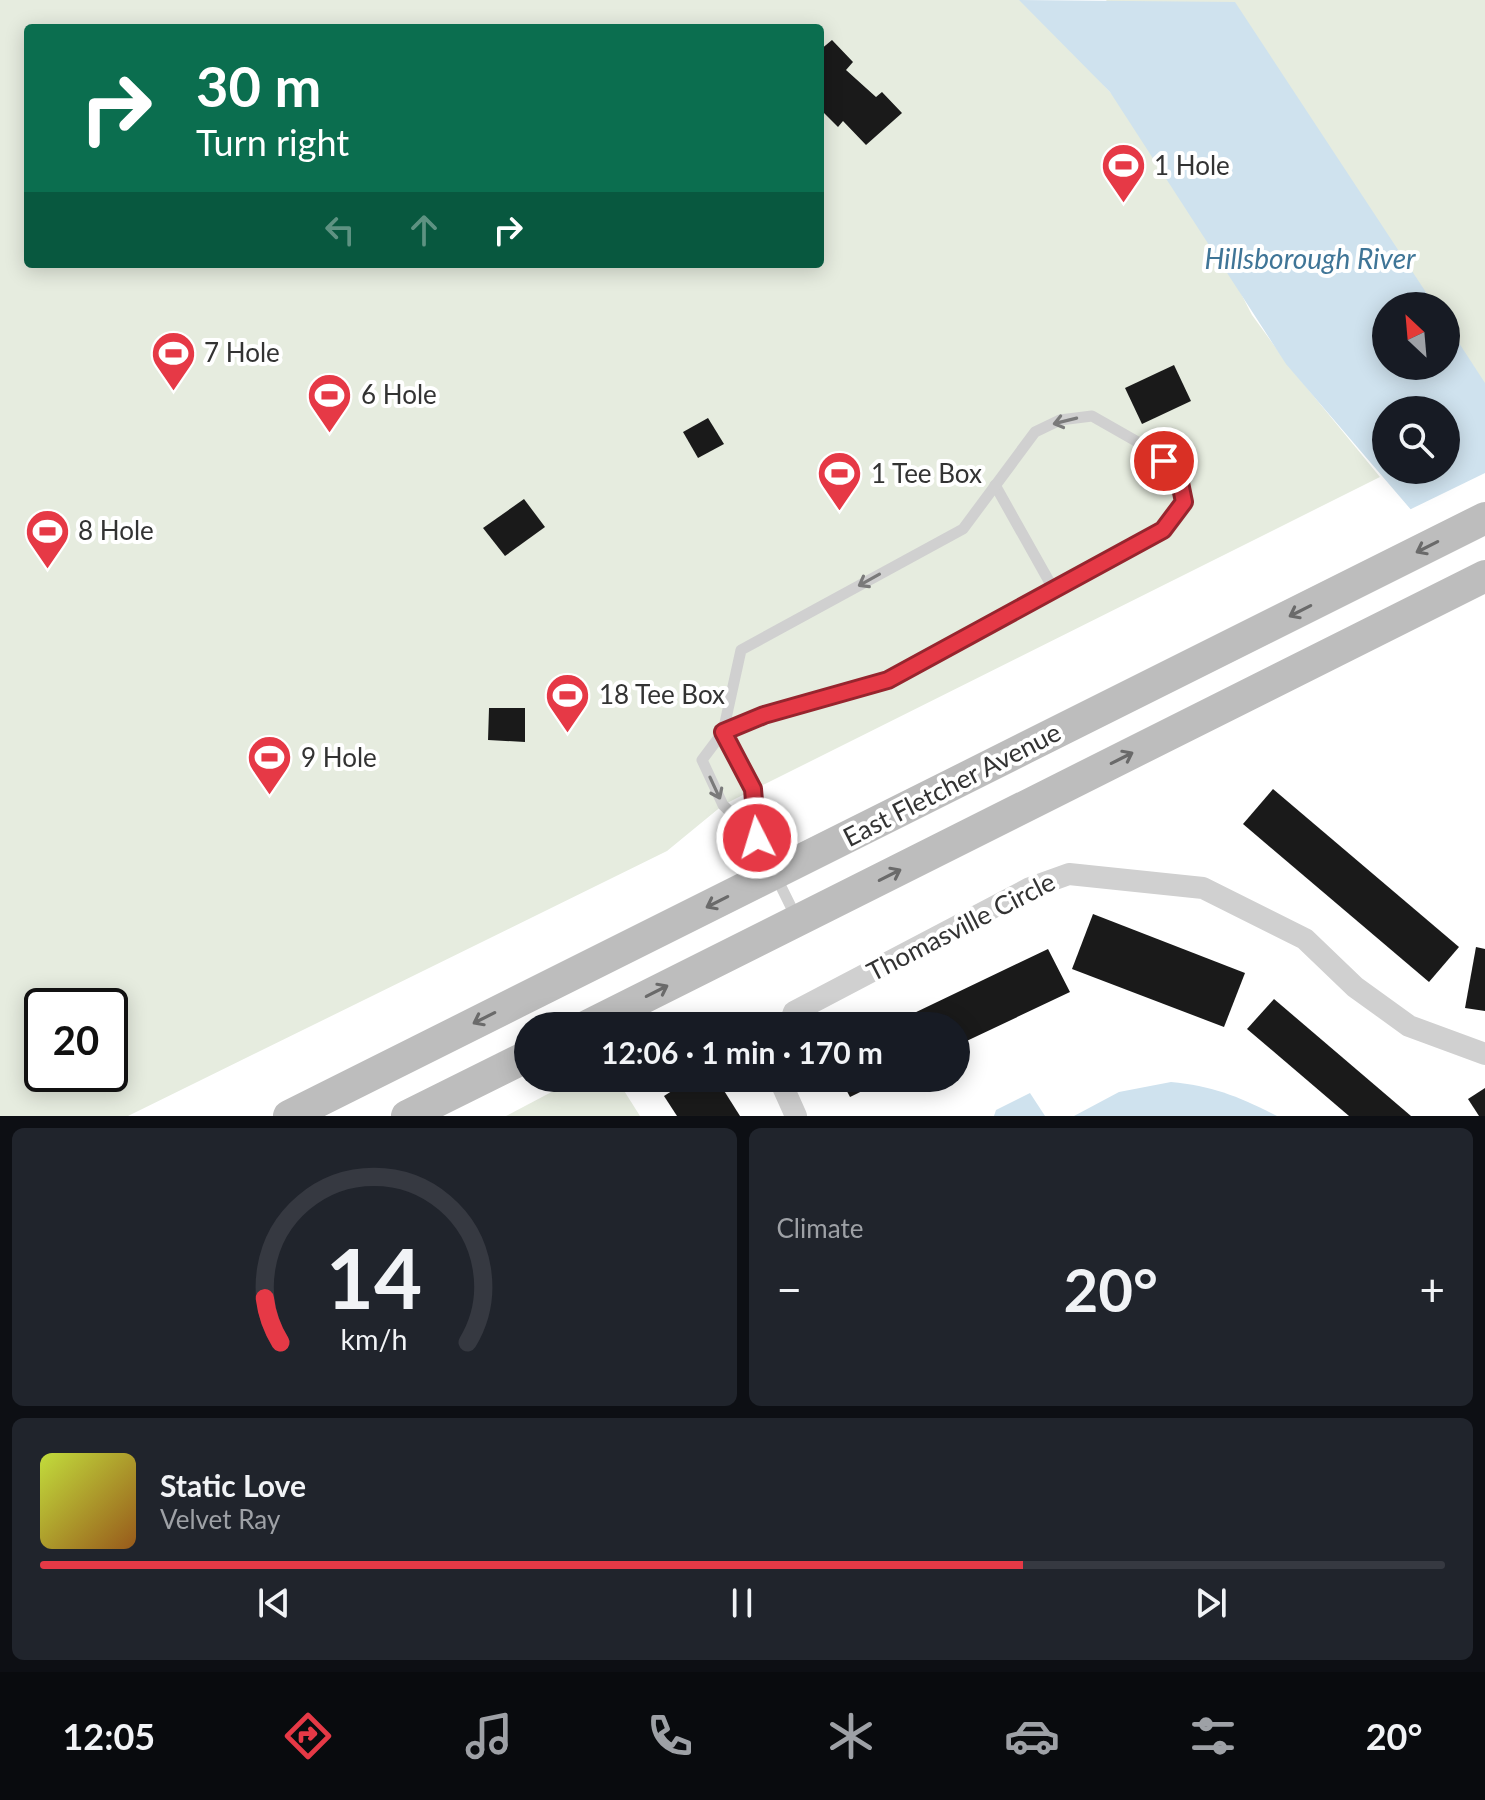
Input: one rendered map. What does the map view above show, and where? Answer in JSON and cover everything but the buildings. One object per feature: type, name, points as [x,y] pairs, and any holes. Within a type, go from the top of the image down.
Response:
[{"type":"main road","name":"East Fletcher Avenue","points":[[289,1116],[1485,518]]},
{"type":"main road","name":"East Fletcher Avenue","points":[[615,1012],[1485,576]]},
{"type":"main road","points":[[407,1116],[514,1063]]},
{"type":"street","name":"Thomasville Circle","points":[[794,1012],[1030,888],[1069,874],[1203,888],[1305,939],[1355,987],[1409,1026],[1485,1054]]},
{"type":"street","points":[[785,1092],[796,1116]]},
{"type":"lane","points":[[723,732],[764,715],[888,680],[1163,530],[1184,502],[1178,473],[1150,449],[1092,416],[1060,420],[1035,432],[963,529],[741,650],[723,732],[702,760],[723,805],[757,838],[798,921]]},
{"type":"lane","points":[[995,485],[1054,590]]},
{"type":"lane","points":[[723,732],[753,789],[757,838]]},
{"type":"shaded area","points":[[0,0],[1023,0],[1112,94],[1207,227],[1252,315],[1289,366],[1372,467],[1372,481],[723,805],[667,851],[128,1116],[0,1116]]},
{"type":"shaded area","points":[[1106,0],[1485,0],[1485,458],[1460,427],[1460,396],[1393,396],[1381,380],[1460,380],[1460,292],[1372,292],[1372,367]]},
{"type":"shaded area","points":[[551,1092],[625,1092],[640,1116],[506,1116]]},
{"type":"water","name":"Hillsborough River","points":[[1019,0],[1235,2],[1426,292],[1372,292],[1372,380],[1460,380],[1460,345],[1485,383],[1485,596],[1389,484],[1460,484],[1460,396],[1372,396],[1372,464],[1286,364],[1110,92]]},
{"type":"water","points":[[1171,1082],[1226,1093],[1277,1116],[1074,1116],[1119,1092]]},
{"type":"water","points":[[1030,1093],[1045,1116],[994,1116],[996,1110]]},
{"type":"pier","points":[[1485,473],[1485,600],[1407,511]]},
{"type":"place","name":"1 Hole","points":[[1123,205]]},
{"type":"place","name":"7 Hole","points":[[173,392]]},
{"type":"place","name":"6 Hole","points":[[330,434]]},
{"type":"place","name":"1 Tee Box","points":[[840,513]]},
{"type":"place","name":"8 Hole","points":[[47,570]]},
{"type":"place","name":"18 Tee Box","points":[[568,734]]},
{"type":"place","name":"9 Hole","points":[[270,797]]},
{"type":"route","points":[[757,838],[753,789],[723,732],[764,715],[888,680],[1163,530],[1184,502],[1178,473],[1164,461]]}]
